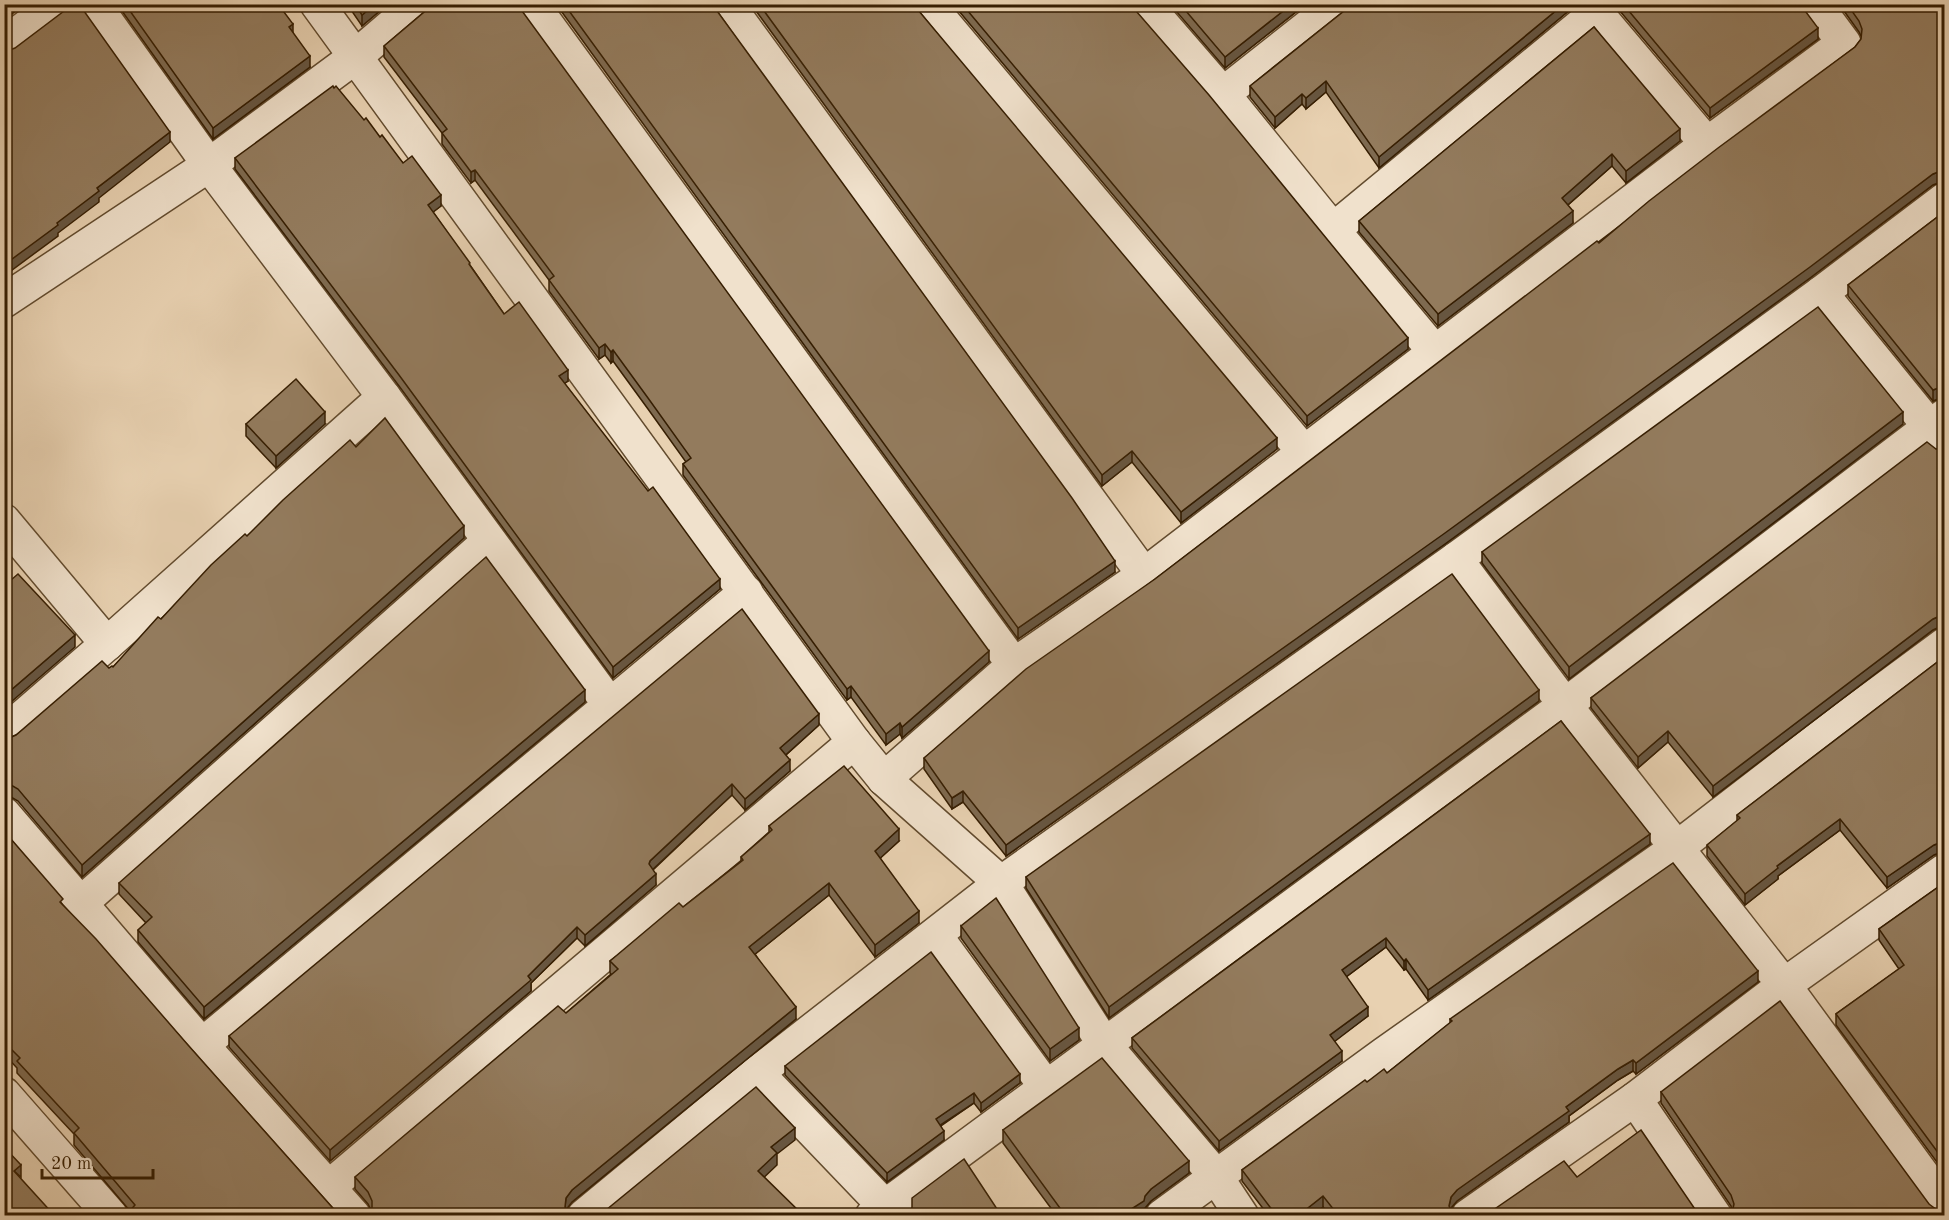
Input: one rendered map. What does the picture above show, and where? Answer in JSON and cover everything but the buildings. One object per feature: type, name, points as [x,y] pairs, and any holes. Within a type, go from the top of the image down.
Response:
[{"type":"street","points":[[4,44],[57,4]]},
{"type":"street","points":[[94,4],[209,165],[384,397],[610,705]]},
{"type":"street","points":[[317,4],[854,742],[884,779],[1001,884],[1104,1044],[1215,1175],[1242,1215]]},
{"type":"street","points":[[4,301],[209,165],[355,57],[417,4]]},
{"type":"street","points":[[532,4],[1014,665]]},
{"type":"street","points":[[727,4],[1144,575]]},
{"type":"street","points":[[927,4],[1304,452]]},
{"type":"street","points":[[1145,4],[1223,94],[1435,352]]},
{"type":"street","points":[[1223,94],[1337,4]]},
{"type":"street","points":[[884,779],[1014,665],[1144,575],[1707,144],[1844,43],[1815,4]]},
{"type":"street","points":[[1333,230],[1593,9],[1707,144]]},
{"type":"street","points":[[584,1215],[757,1073],[1001,884],[1456,559],[1821,293],[1944,200]]},
{"type":"street","points":[[757,1073],[884,1212],[1046,1087],[1940,429],[1821,293]]},
{"type":"street","points":[[4,733],[384,397]]},
{"type":"street","points":[[4,521],[107,644]]},
{"type":"street","points":[[80,904],[489,541]]},
{"type":"street","points":[[1456,559],[1565,705],[1784,985],[1944,1204]]},
{"type":"street","points":[[202,1045],[746,592]]},
{"type":"street","points":[[1162,1215],[1384,1054],[1678,847],[1944,645]]},
{"type":"street","points":[[330,1186],[854,742]]},
{"type":"street","points":[[4,814],[202,1045],[354,1215]]},
{"type":"street","points":[[1478,1213],[1635,1099],[1784,985],[1943,875]]},
{"type":"street","points":[[935,934],[1046,1087]]},
{"type":"street","points":[[4,1094],[111,1215]]},
{"type":"street","points":[[1635,1099],[1715,1215]]}]
